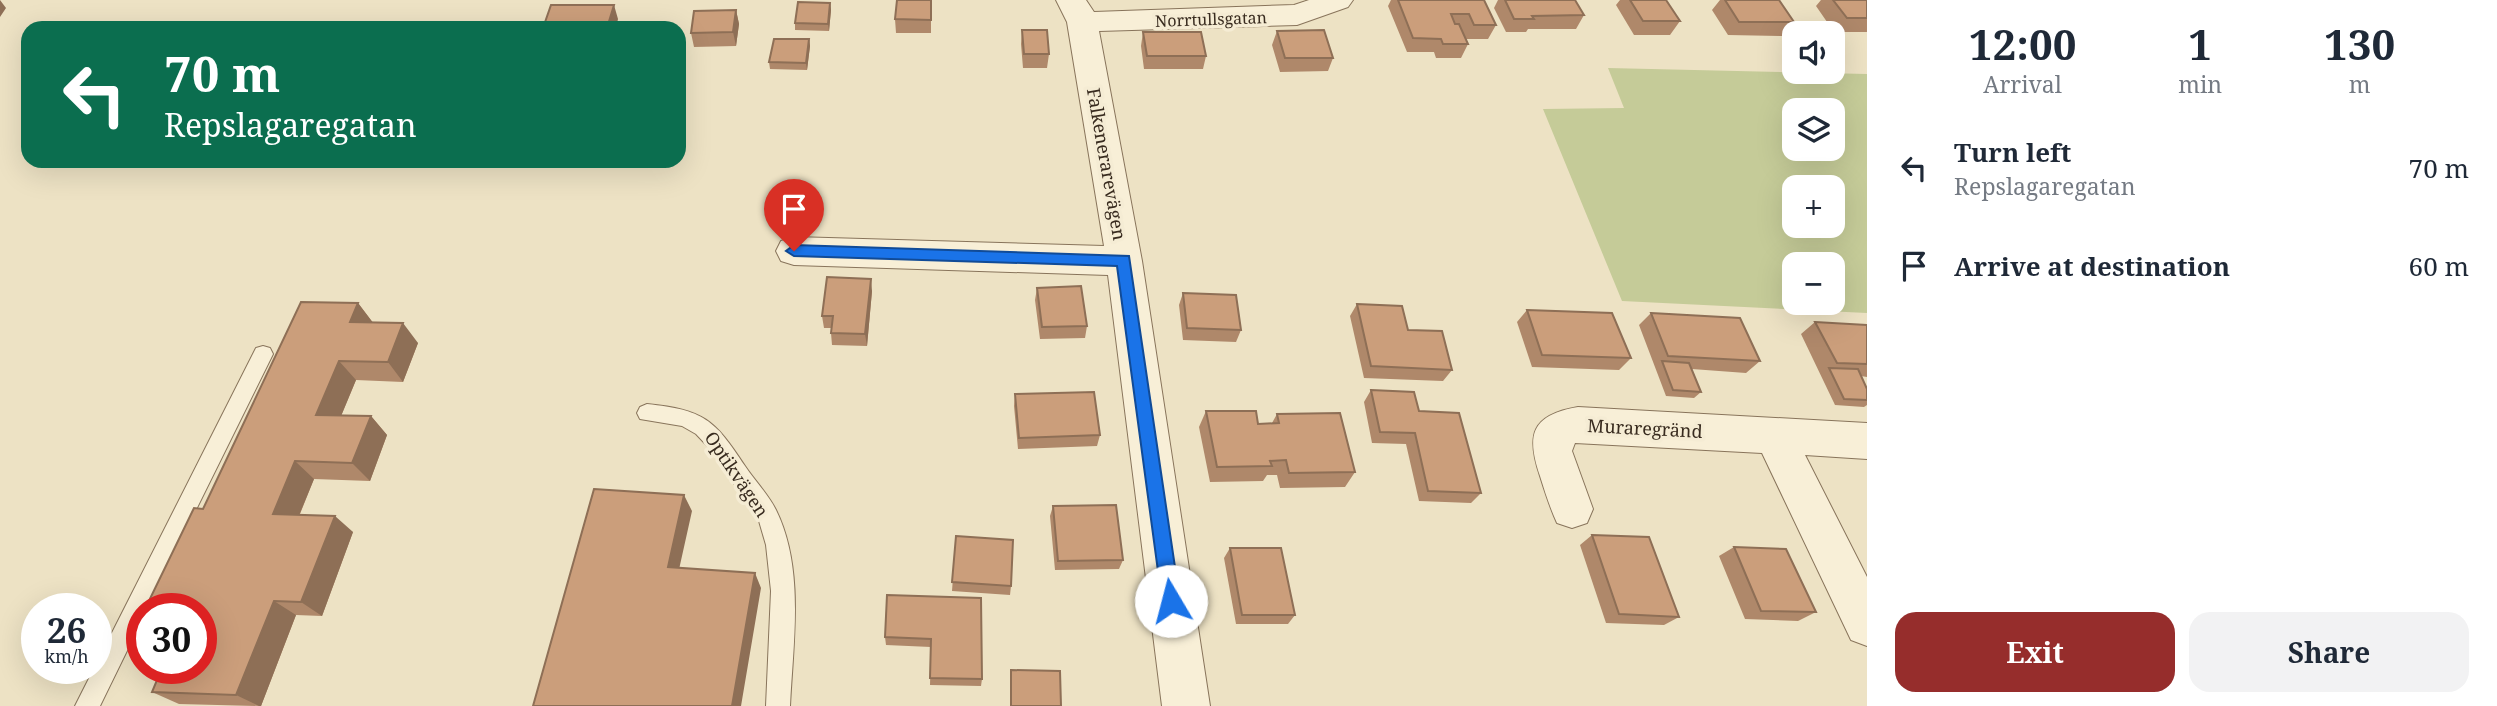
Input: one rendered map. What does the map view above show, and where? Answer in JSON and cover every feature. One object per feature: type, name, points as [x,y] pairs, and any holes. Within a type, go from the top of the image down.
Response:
[{"type":"street","name":"Norrtullsgatan","points":[[1076,11],[1297,15],[1338,0]]},
{"type":"street","name":"Falkenerarevägen","points":[[1076,11],[1124,261],[1186,706]]},
{"type":"street","points":[[794,251],[1124,261]]},
{"type":"street","name":"Muraregränd","points":[[1572,509],[1552,451],[1553,437],[1564,427],[1578,425],[1773,434],[1867,441]]},
{"type":"street","points":[[1773,434],[1867,624]]},
{"type":"lane","points":[[87,706],[264,354]]},
{"type":"lane","name":"Optikvägen","points":[[647,413],[678,415],[702,424],[719,441],[770,523],[782,583],[778,706]]},
{"type":"green space","points":[[1608,68],[1782,72],[1782,84],[1845,84],[1845,73],[1867,74],[1867,313],[1845,312],[1845,252],[1782,252],[1782,309],[1622,301],[1543,109],[1624,108]]},
{"type":"building","points":[[897,0],[931,0],[931,20],[895,19]]},
{"type":"building","points":[[1398,0],[1484,0],[1496,25],[1474,25],[1469,14],[1451,14],[1468,44],[1443,44],[1441,39],[1413,38]]},
{"type":"building","points":[[1505,0],[1575,0],[1584,15],[1514,19]]},
{"type":"building","points":[[1630,0],[1666,0],[1680,21],[1643,21]]},
{"type":"building","points":[[1725,0],[1779,0],[1793,21],[1782,22],[1739,22]]},
{"type":"building","points":[[1833,0],[1867,0],[1867,18],[1847,18]]},
{"type":"building","points":[[798,2],[830,3],[828,24],[795,23]]},
{"type":"building","points":[[551,5],[614,5],[609,21],[545,21]]},
{"type":"building","points":[[736,10],[733,32],[691,33],[694,11]]},
{"type":"building","points":[[1022,30],[1047,30],[1049,54],[1024,54]]},
{"type":"building","points":[[1324,30],[1333,58],[1285,58],[1277,31]]},
{"type":"building","points":[[1143,32],[1201,32],[1206,56],[1147,56]]},
{"type":"building","points":[[774,39],[809,39],[806,63],[769,62]]},
{"type":"building","points":[[827,277],[871,279],[865,334],[831,333],[833,316],[822,316]]},
{"type":"building","points":[[1081,286],[1087,326],[1042,327],[1037,288]]},
{"type":"building","points":[[1183,293],[1236,295],[1241,330],[1187,328]]},
{"type":"building","points":[[301,302],[358,303],[350,322],[403,323],[388,362],[339,361],[316,415],[371,416],[352,463],[295,461],[273,514],[335,516],[301,602],[274,601],[236,695],[152,692],[155,684],[217,684],[217,593],[153,593],[194,508],[203,509]]},
{"type":"building","points":[[1357,304],[1402,306],[1408,330],[1442,331],[1452,370],[1371,366]]},
{"type":"building","points":[[1527,310],[1612,313],[1631,358],[1542,355]]},
{"type":"building","points":[[1651,313],[1740,318],[1760,361],[1668,356]]},
{"type":"building","points":[[1815,322],[1867,325],[1867,364],[1837,363]]},
{"type":"building","points":[[1662,361],[1689,363],[1701,392],[1673,390]]},
{"type":"building","points":[[1829,368],[1858,369],[1867,389],[1867,400],[1844,399]]},
{"type":"building","points":[[1371,390],[1414,392],[1419,411],[1459,413],[1481,493],[1428,491],[1415,433],[1380,432]]},
{"type":"building","points":[[1094,392],[1100,435],[1019,438],[1015,394]]},
{"type":"building","points":[[1206,411],[1256,411],[1258,424],[1279,423],[1277,414],[1340,413],[1355,472],[1289,473],[1286,460],[1270,461],[1272,466],[1217,467]]},
{"type":"building","points":[[594,489],[684,495],[668,567],[755,573],[732,706],[533,706]]},
{"type":"building","points":[[1116,505],[1123,560],[1058,561],[1053,506]]},
{"type":"building","points":[[1592,535],[1649,537],[1679,617],[1619,614]]},
{"type":"building","points":[[956,536],[1013,540],[1011,586],[952,582]]},
{"type":"building","points":[[1734,547],[1786,549],[1816,612],[1761,611]]},
{"type":"building","points":[[1230,548],[1281,548],[1295,615],[1242,615]]},
{"type":"building","points":[[887,595],[981,598],[982,679],[930,678],[931,639],[885,637]]},
{"type":"building","points":[[1011,670],[1060,671],[1061,706],[1011,706]]},
{"type":"route","points":[[794,251],[1124,261],[1171,601]]}]
